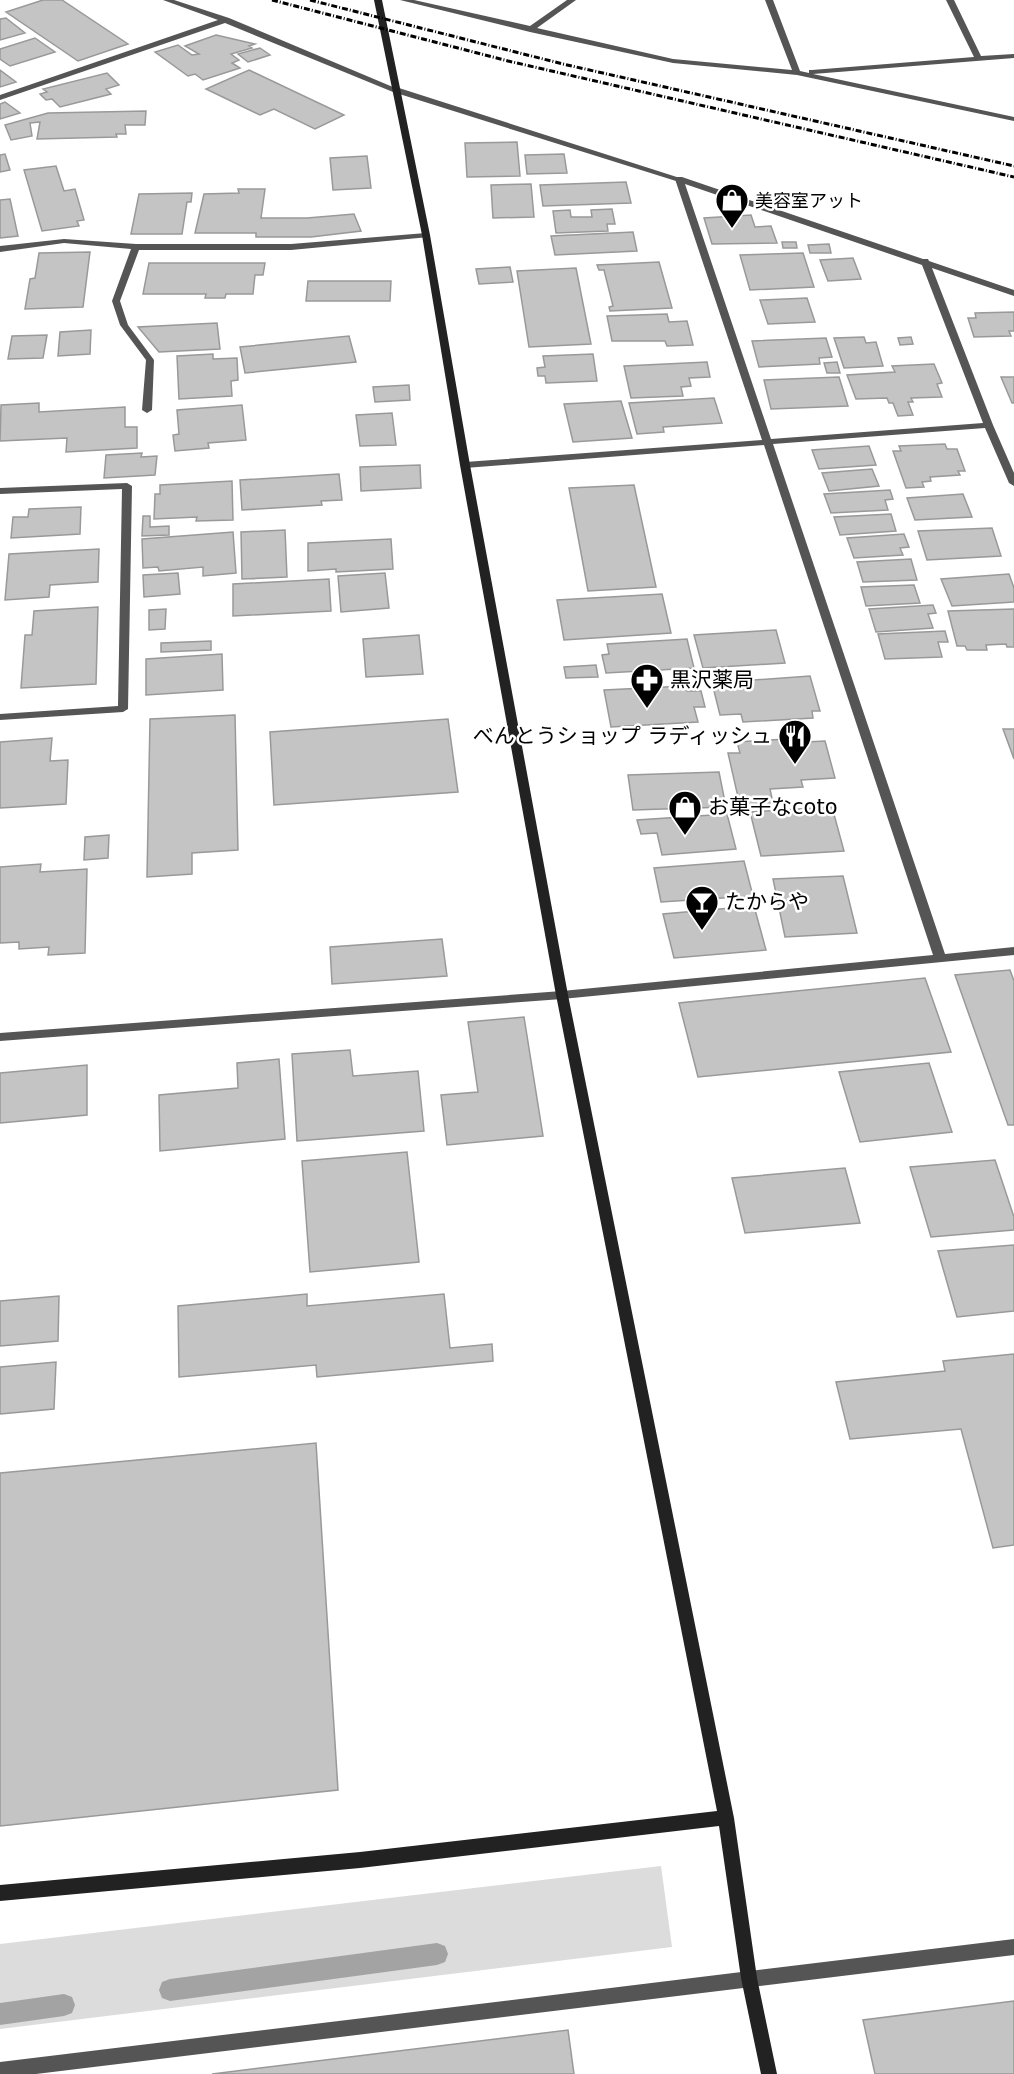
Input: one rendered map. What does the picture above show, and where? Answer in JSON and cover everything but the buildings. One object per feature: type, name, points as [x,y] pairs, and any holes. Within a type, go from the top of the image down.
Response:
[{"type":"street","points":[[167,0],[225,20],[396,90],[679,179],[1014,293]]},
{"type":"street","points":[[378,0],[426,235],[465,465],[562,995],[726,1818],[749,1978],[769,2074]]},
{"type":"street","points":[[404,0],[673,61],[797,73],[1014,119]]},
{"type":"street","points":[[530,30],[572,0]]},
{"type":"street","points":[[769,0],[797,73]]},
{"type":"street","points":[[950,0],[978,58]]},
{"type":"street","points":[[0,98],[225,20]]},
{"type":"street","points":[[797,73],[1014,56]]},
{"type":"street","points":[[679,179],[940,957]]},
{"type":"street","points":[[0,249],[64,241],[136,247],[291,248],[426,235]]},
{"type":"street","points":[[136,247],[116,301],[124,325],[150,360],[147,410]]},
{"type":"street","points":[[924,261],[988,425],[1014,483]]},
{"type":"street","points":[[465,465],[765,440],[988,425]]},
{"type":"street","points":[[0,491],[128,486],[123,709],[0,717]]},
{"type":"street","points":[[0,1037],[562,995],[1014,951]]},
{"type":"street","points":[[0,1893],[360,1860],[726,1818]]},
{"type":"street","points":[[0,2070],[1014,1947]]},
{"type":"shaded area","points":[[661,1866],[672,1947],[0,2029],[0,1944]]},
{"type":"waterway","points":[[170,1990],[437,1954]]},
{"type":"waterway","points":[[0,2014],[64,2005]]},
{"type":"railway","points":[[272,0],[508,61],[1014,177]]},
{"type":"railway","points":[[310,0],[563,64],[1014,166]]},
{"type":"place","name":"美容室アット","points":[[732,229]]},
{"type":"place","name":"黒沢薬局","points":[[647,709]]},
{"type":"place","name":"べんとうショップ ラディッシュ","points":[[795,765]]},
{"type":"place","name":"お菓子なcoto","points":[[685,836]]},
{"type":"place","name":"たからや","points":[[702,931]]}]
